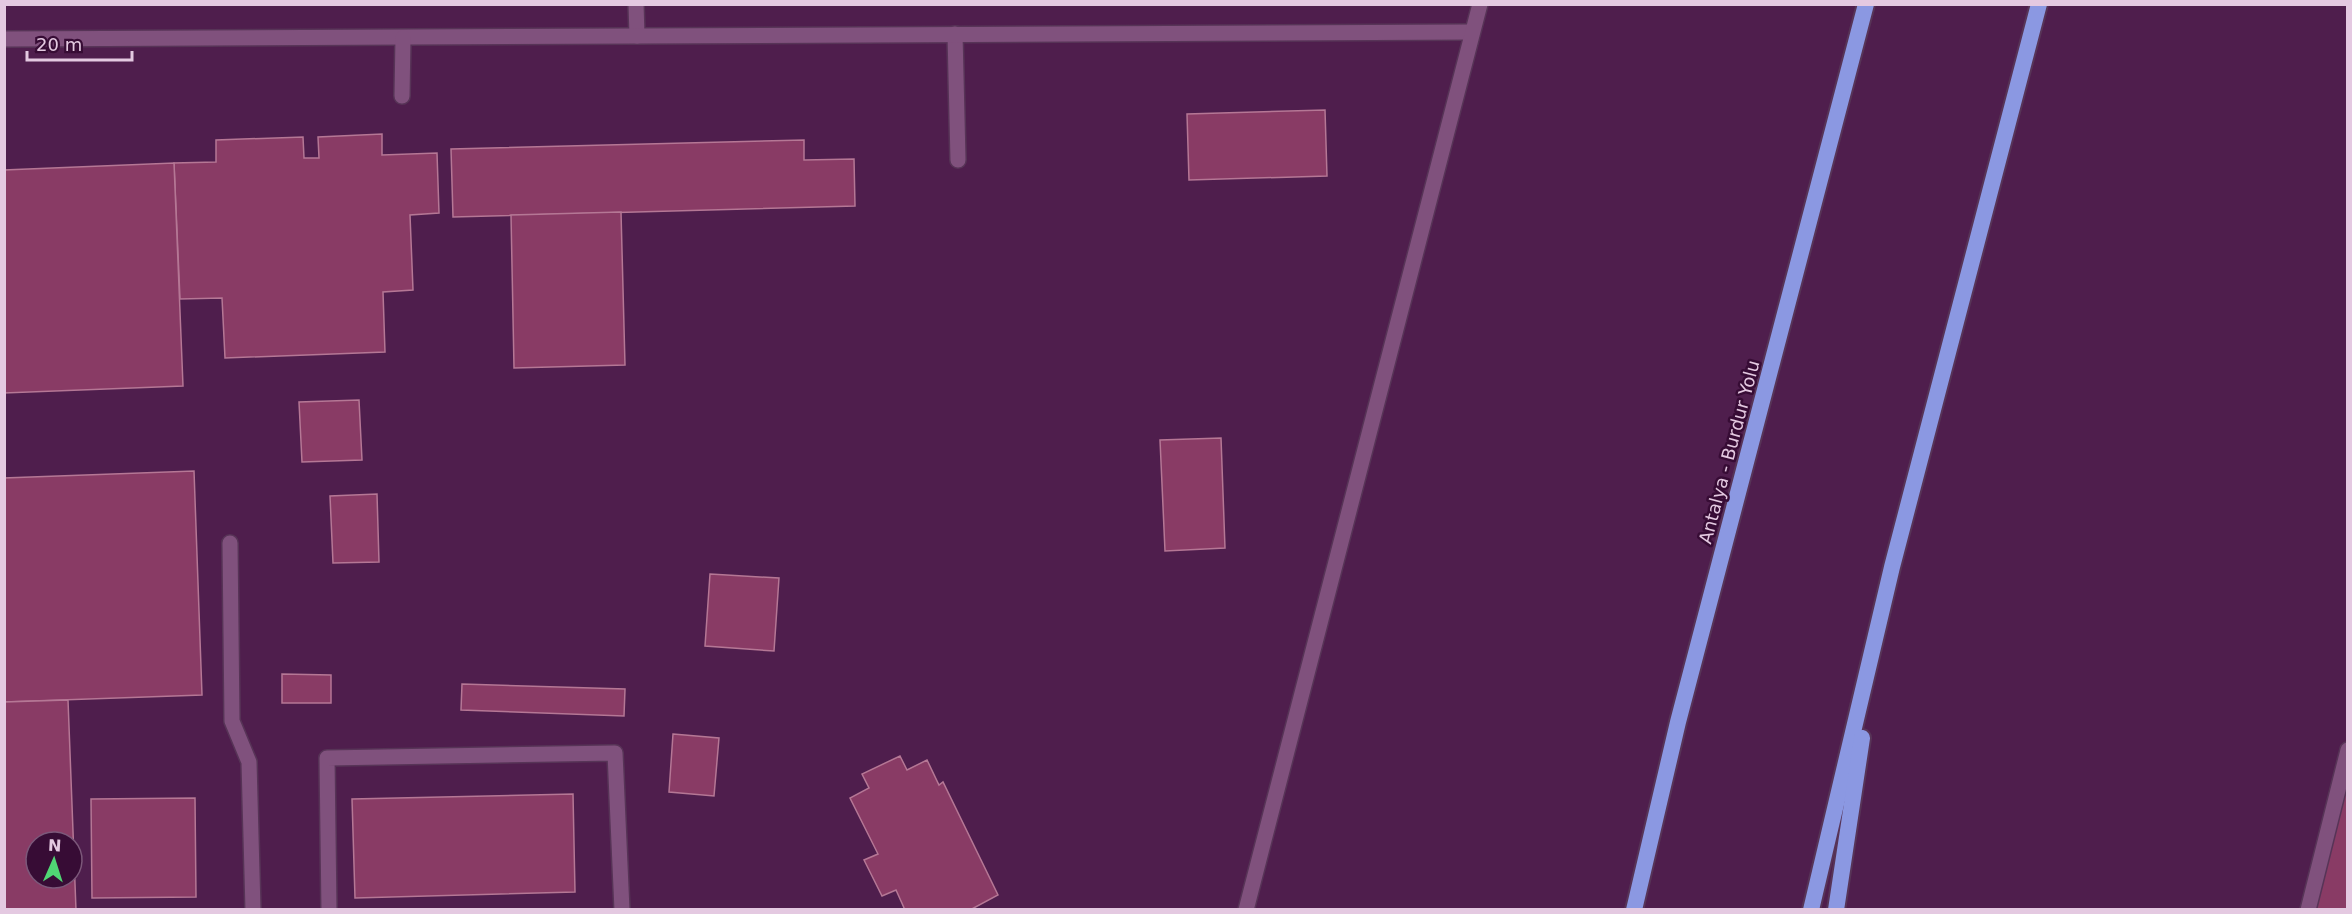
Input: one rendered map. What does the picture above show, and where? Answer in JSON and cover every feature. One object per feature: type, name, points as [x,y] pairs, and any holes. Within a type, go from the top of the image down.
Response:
[{"type":"highway","name":"Antalya - Burdur Yolu","points":[[1634,909],[1678,722],[1866,4]]},
{"type":"highway","points":[[1811,909],[1881,617],[2039,4]]},
{"type":"highway","points":[[1836,909],[1881,617]]},
{"type":"highway","points":[[1622,909],[1678,722]]},
{"type":"lane","points":[[636,4],[637,36]]},
{"type":"lane","points":[[1246,909],[1480,4]]},
{"type":"lane","points":[[4,39],[1473,32]]},
{"type":"lane","points":[[955,34],[958,160]]},
{"type":"lane","points":[[402,96],[403,38]]},
{"type":"lane","points":[[230,543],[232,721],[249,762],[253,909]]},
{"type":"lane","points":[[2308,909],[2348,750]]},
{"type":"lane","points":[[329,909],[327,758],[615,753],[622,909]]},
{"type":"shaded area","points":[[5,5],[2347,5],[2347,909],[5,910]]},
{"type":"building","points":[[1325,110],[1327,176],[1189,180],[1187,114]]},
{"type":"building","points":[[382,134],[382,155],[437,153],[439,213],[410,215],[413,290],[383,292],[385,352],[225,358],[222,298],[180,299],[174,163],[216,162],[216,140],[303,137],[304,158],[319,158],[318,137]]},
{"type":"building","points":[[804,140],[804,160],[854,159],[855,206],[453,217],[451,149]]},
{"type":"building","points":[[174,163],[183,386],[4,393],[4,170]]},
{"type":"building","points":[[621,212],[625,365],[514,368],[511,215]]},
{"type":"building","points":[[359,400],[362,460],[302,462],[299,402]]},
{"type":"building","points":[[1221,438],[1225,548],[1165,551],[1160,440]]},
{"type":"building","points":[[194,471],[202,695],[4,702],[4,478]]},
{"type":"building","points":[[377,494],[379,562],[333,563],[330,496]]},
{"type":"building","points":[[710,574],[779,578],[774,651],[705,646]]},
{"type":"building","points":[[282,674],[331,675],[331,703],[282,703]]},
{"type":"building","points":[[462,684],[625,689],[624,716],[461,710]]},
{"type":"building","points":[[68,700],[73,830],[24,830],[24,890],[75,890],[76,910],[4,910],[4,702]]},
{"type":"building","points":[[673,734],[719,738],[714,796],[669,792]]},
{"type":"building","points":[[900,756],[907,770],[927,760],[939,785],[943,782],[998,895],[970,910],[905,910],[896,890],[882,896],[864,860],[878,854],[850,798],[869,788],[862,774]]},
{"type":"building","points":[[2348,773],[2348,910],[2313,910]]},
{"type":"building","points":[[573,794],[575,892],[355,898],[352,799]]},
{"type":"building","points":[[195,798],[196,897],[92,898],[91,799]]}]
